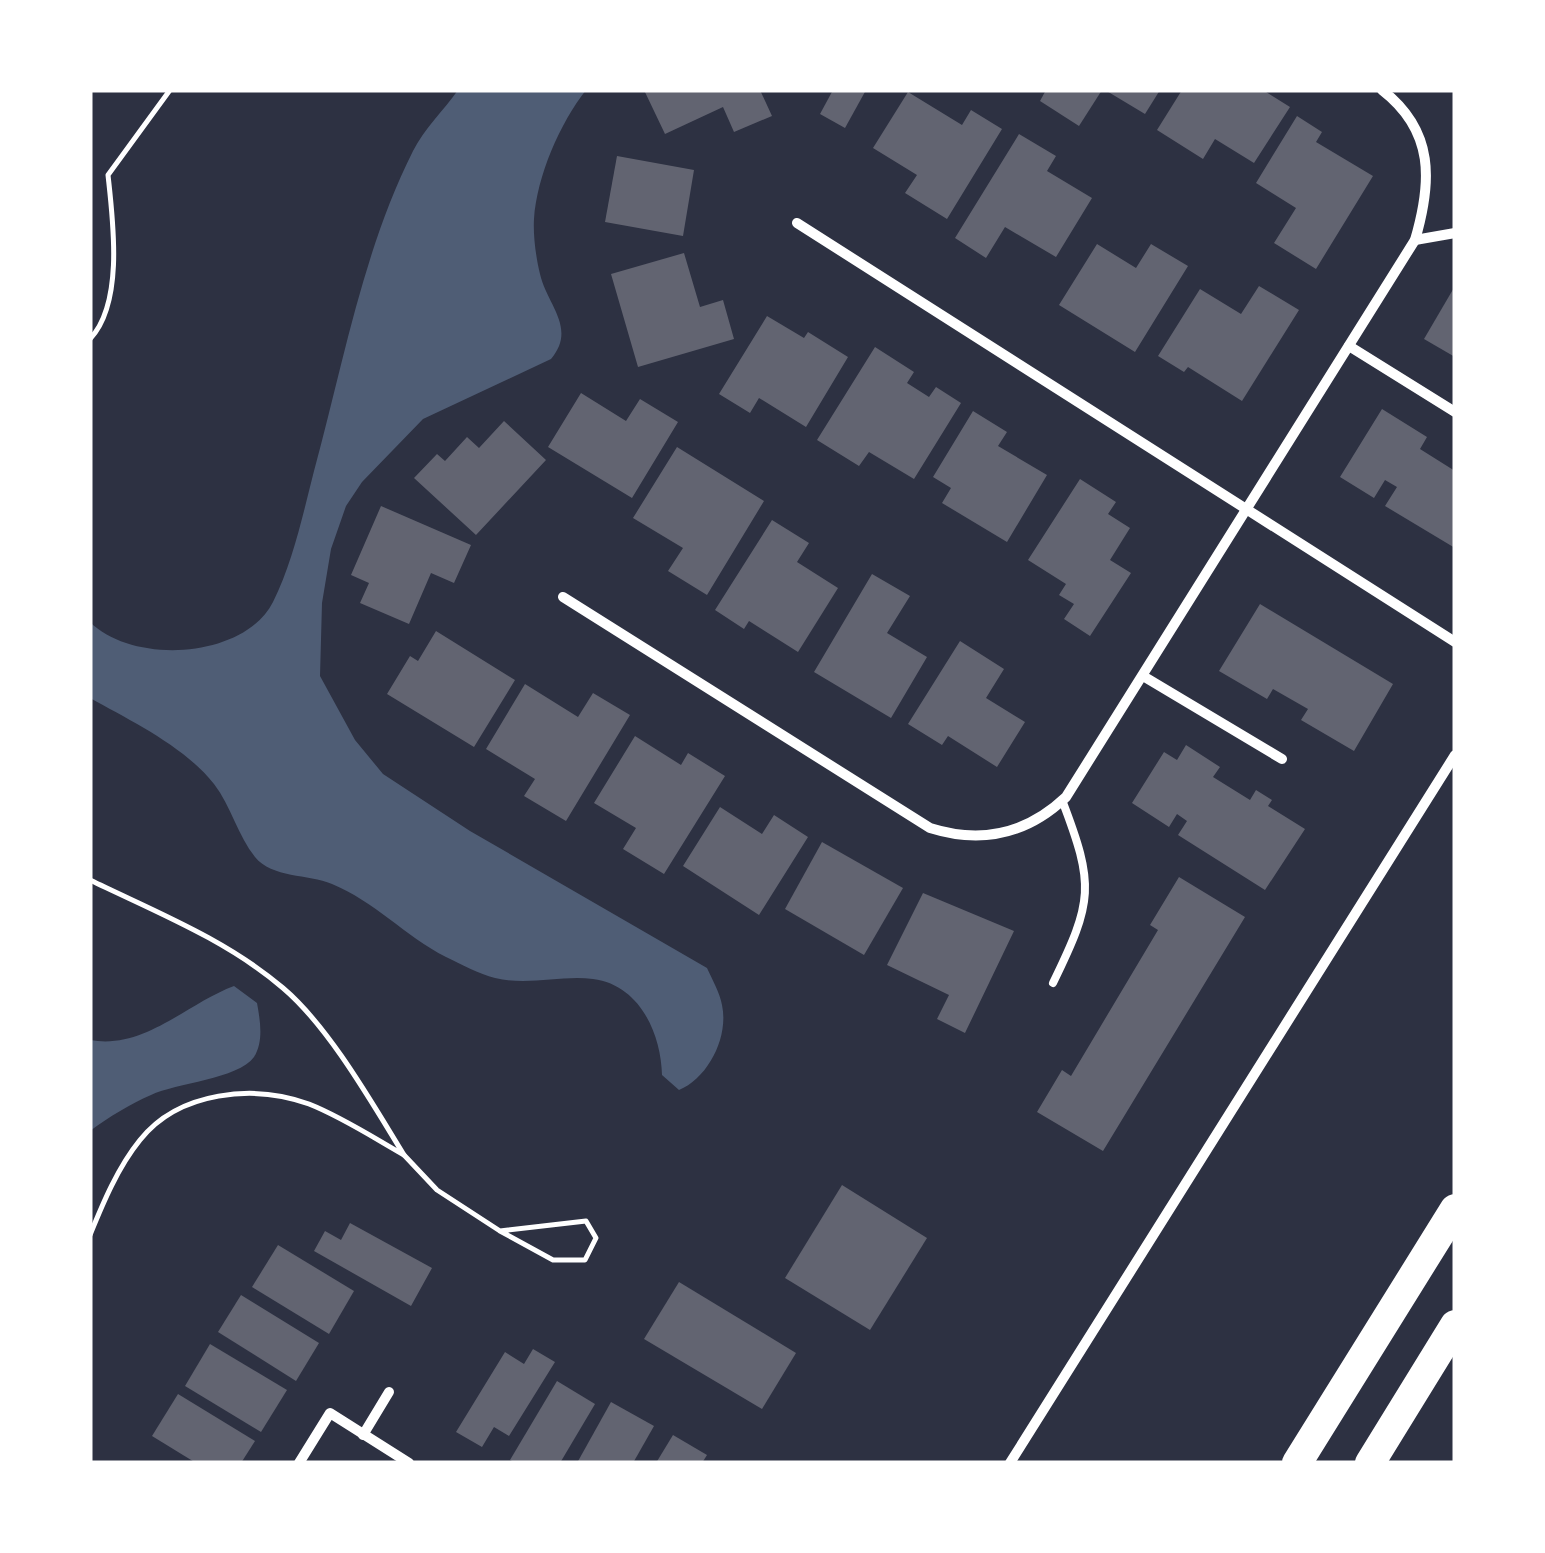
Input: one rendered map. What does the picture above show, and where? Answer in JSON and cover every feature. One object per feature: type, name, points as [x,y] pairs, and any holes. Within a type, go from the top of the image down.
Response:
[{"type":"highway","points":[[1297,1463],[1455,1209]]},
{"type":"highway","points":[[1370,1463],[1455,1325]]},
{"type":"street","points":[[563,597],[930,828],[988,836],[1030,824],[1062,800],[1415,240],[1428,196],[1424,152],[1404,112],[1382,90]]},
{"type":"street","points":[[798,223],[1455,642]]},
{"type":"street","points":[[1415,240],[1455,233]]},
{"type":"street","points":[[1348,346],[1455,412]]},
{"type":"street","points":[[1143,676],[1282,759]]},
{"type":"street","points":[[1010,1463],[1455,755]]},
{"type":"street","points":[[364,1435],[389,1392]]},
{"type":"street","points":[[298,1463],[330,1413],[409,1463]]},
{"type":"lane","points":[[1053,984],[1087,906],[1084,862],[1062,800]]},
{"type":"path","points":[[90,339],[100,328],[116,248],[108,175],[170,90]]},
{"type":"path","points":[[90,880],[240,955],[287,990],[355,1076],[404,1154],[437,1190],[500,1231],[553,1260],[585,1260],[596,1238],[586,1221],[500,1231]]},
{"type":"path","points":[[90,1235],[104,1199],[141,1138],[191,1102],[244,1092],[308,1104],[404,1154]]},
{"type":"water","points":[[458,90],[586,90],[551,151],[534,219],[540,274],[558,316],[561,337],[551,359],[423,419],[362,482],[346,506],[331,549],[322,603],[320,676],[355,740],[383,774],[470,831],[707,968],[721,1000],[722,1030],[707,1066],[679,1090],[662,1075],[657,1044],[645,1014],[623,991],[593,979],[520,981],[489,976],[431,949],[347,891],[271,869],[249,849],[220,793],[202,770],[156,735],[90,698],[90,622],[109,636],[133,645],[187,650],[238,635],[259,621],[273,602],[297,538],[356,308],[381,228],[418,143]]},
{"type":"water","points":[[234,986],[257,1003],[260,1037],[254,1057],[235,1071],[151,1095],[90,1131],[90,1040],[110,1041],[147,1032]]},
{"type":"building","points":[[644,90],[760,90],[772,116],[734,132],[723,107],[665,134]]},
{"type":"building","points":[[833,90],[866,90],[845,128],[820,114]]},
{"type":"building","points":[[1046,90],[1102,90],[1079,126],[1040,101]]},
{"type":"building","points":[[1105,90],[1160,90],[1145,114]]},
{"type":"building","points":[[1182,90],[1263,90],[1290,107],[1254,163],[1215,139],[1203,159],[1157,130]]},
{"type":"building","points":[[908,92],[962,125],[971,110],[1002,129],[947,219],[905,193],[917,175],[873,148]]},
{"type":"building","points":[[1297,116],[1322,132],[1316,142],[1373,176],[1316,269],[1274,243],[1296,208],[1256,183]]},
{"type":"building","points":[[1019,134],[1056,156],[1047,171],[1092,198],[1056,257],[1005,227],[986,258],[955,238]]},
{"type":"building","points":[[617,156],[694,170],[683,236],[605,222]]},
{"type":"building","points":[[1097,244],[1136,268],[1151,244],[1188,266],[1135,352],[1059,305]]},
{"type":"building","points":[[684,253],[700,307],[723,300],[734,339],[638,367],[611,274]]},
{"type":"building","points":[[1259,286],[1299,310],[1242,401],[1188,367],[1184,372],[1158,356],[1200,289],[1241,314]]},
{"type":"building","points":[[1455,286],[1455,357],[1424,339]]},
{"type":"building","points":[[767,316],[804,338],[808,332],[848,357],[806,427],[759,398],[750,413],[719,394]]},
{"type":"building","points":[[875,347],[914,372],[907,383],[929,397],[936,387],[961,403],[914,479],[869,452],[859,466],[817,440]]},
{"type":"building","points":[[581,393],[626,421],[640,399],[678,422],[632,498],[548,447]]},
{"type":"building","points":[[1382,409],[1427,437],[1420,449],[1455,471],[1455,548],[1385,506],[1397,487],[1385,480],[1374,498],[1340,477]]},
{"type":"building","points":[[973,411],[1007,432],[998,446],[1047,475],[1007,542],[942,503],[951,488],[933,477]]},
{"type":"building","points":[[504,421],[546,460],[476,535],[414,478],[437,454],[445,461],[467,437],[479,448]]},
{"type":"building","points":[[677,447],[764,501],[707,595],[668,571],[683,548],[633,518]]},
{"type":"building","points":[[1080,479],[1116,502],[1108,514],[1130,528],[1110,560],[1131,573],[1090,636],[1064,619],[1074,604],[1059,595],[1066,584],[1028,560]]},
{"type":"building","points":[[381,506],[471,545],[454,583],[431,573],[409,624],[360,603],[369,583],[351,575]]},
{"type":"building","points":[[772,520],[809,543],[797,562],[838,588],[798,652],[749,621],[744,629],[715,610]]},
{"type":"building","points":[[872,574],[910,596],[887,633],[927,657],[891,718],[814,672]]},
{"type":"building","points":[[1260,604],[1393,684],[1354,751],[1301,720],[1308,709],[1273,689],[1267,699],[1219,671]]},
{"type":"building","points":[[436,631],[515,680],[474,747],[387,694],[410,656],[418,661]]},
{"type":"building","points":[[960,641],[1004,669],[986,698],[1025,722],[997,767],[948,736],[942,745],[908,724]]},
{"type":"building","points":[[525,684],[578,717],[593,693],[630,715],[566,821],[524,796],[535,779],[486,749]]},
{"type":"building","points":[[635,736],[681,765],[688,753],[725,776],[664,874],[623,849],[636,828],[594,803]]},
{"type":"building","points":[[1186,745],[1220,767],[1213,777],[1250,800],[1256,790],[1272,800],[1268,806],[1305,829],[1265,890],[1178,835],[1187,821],[1177,814],[1169,827],[1132,803],[1164,752],[1177,760]]},
{"type":"building","points":[[720,807],[762,834],[774,815],[808,837],[759,915],[683,866]]},
{"type":"building","points":[[822,842],[903,888],[864,955],[785,909]]},
{"type":"building","points":[[1179,877],[1245,917],[1103,1151],[1037,1112],[1062,1070],[1071,1076],[1158,930],[1150,925]]},
{"type":"building","points":[[923,893],[1014,931],[965,1033],[937,1019],[949,995],[887,965]]},
{"type":"building","points":[[842,1185],[927,1238],[870,1330],[785,1278]]},
{"type":"building","points":[[350,1223],[432,1268],[411,1306],[314,1251],[325,1231],[341,1240]]},
{"type":"building","points":[[278,1245],[354,1291],[329,1334],[252,1287]]},
{"type":"building","points":[[679,1282],[796,1353],[762,1409],[644,1339]]},
{"type":"building","points":[[241,1295],[319,1343],[296,1381],[218,1332]]},
{"type":"building","points":[[210,1344],[287,1390],[261,1432],[185,1386]]},
{"type":"building","points":[[533,1349],[555,1362],[509,1436],[494,1427],[482,1447],[456,1432],[505,1352],[524,1364]]},
{"type":"building","points":[[557,1381],[595,1404],[560,1463],[510,1460]]},
{"type":"building","points":[[178,1394],[255,1441],[241,1463],[196,1463],[152,1436]]},
{"type":"building","points":[[611,1402],[654,1426],[633,1463],[577,1463]]},
{"type":"building","points":[[673,1435],[707,1455],[702,1463],[656,1463]]}]
